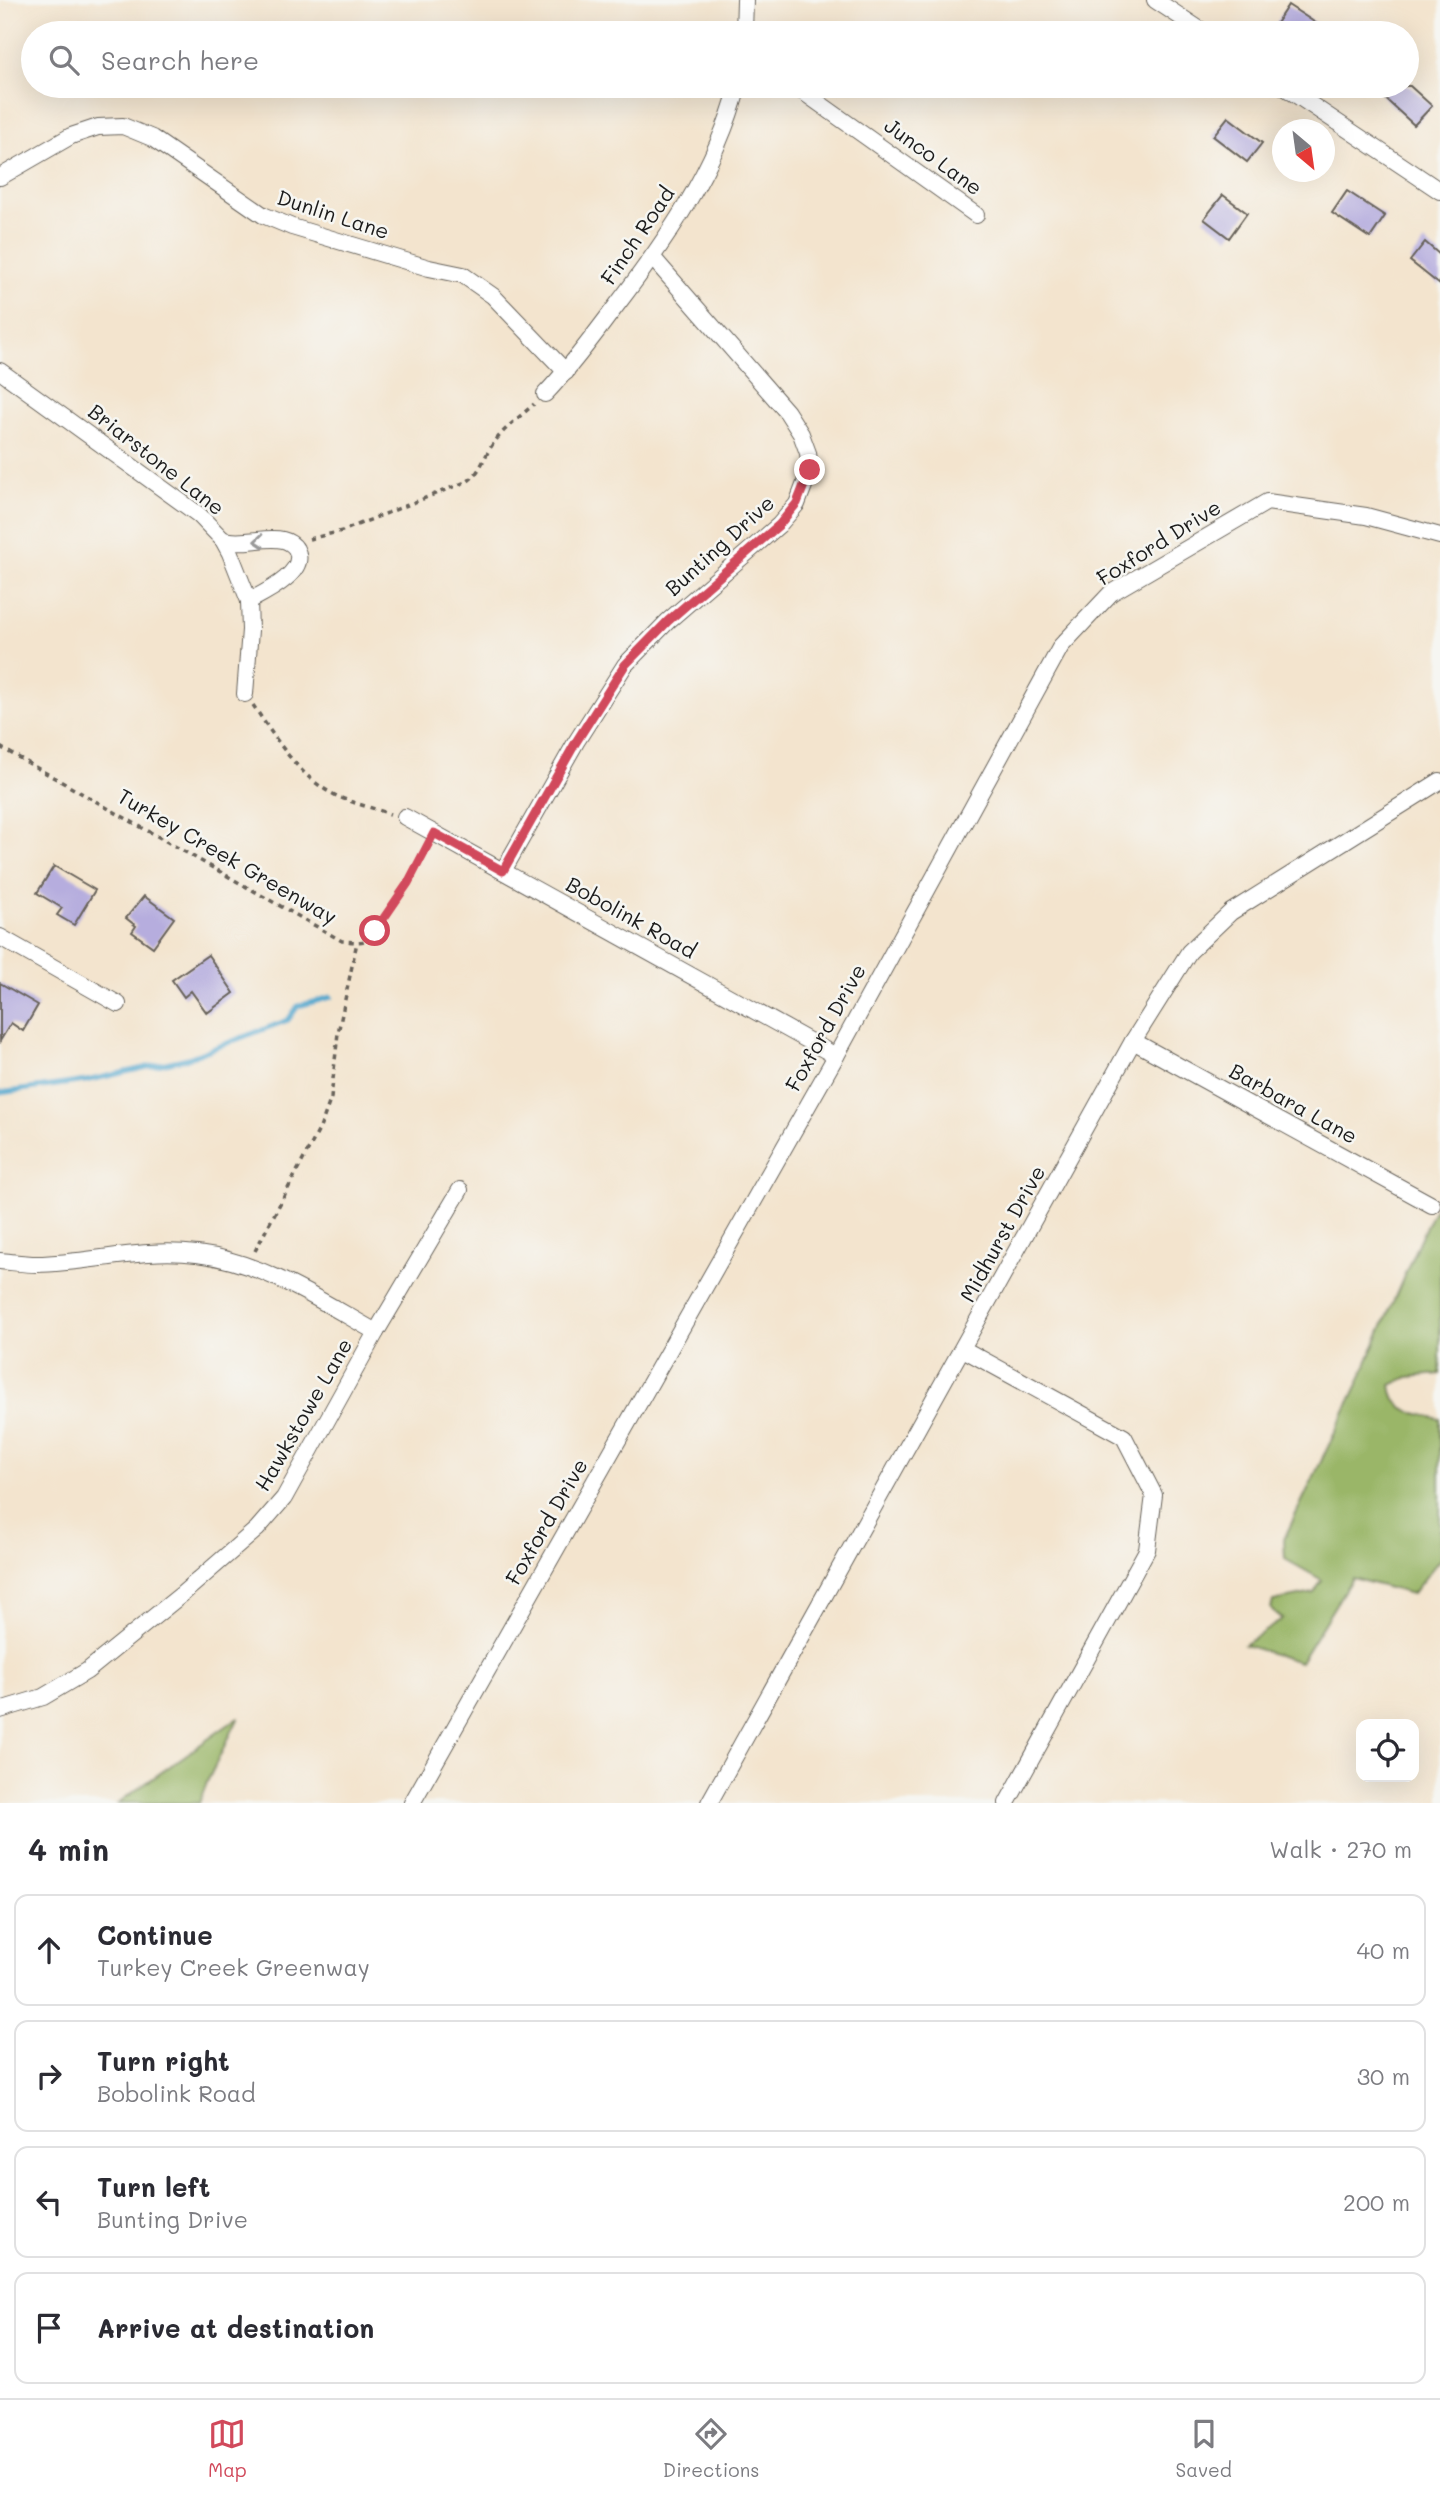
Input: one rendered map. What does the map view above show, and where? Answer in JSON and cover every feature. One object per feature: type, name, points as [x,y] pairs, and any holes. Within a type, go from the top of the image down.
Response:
[{"type":"street","points":[[744,21],[745,0]]},
{"type":"street","points":[[1155,0],[1187,21]]},
{"type":"street","name":"Finch Road","points":[[545,394],[566,372],[653,258],[702,178],[724,131],[734,98]]},
{"type":"street","name":"Junco Lane","points":[[812,98],[976,215]]},
{"type":"street","points":[[1301,98],[1440,191]]},
{"type":"street","name":"Dunlin Lane","points":[[0,177],[71,136],[98,127],[123,126],[152,138],[263,215],[330,239],[429,268],[463,275],[493,296],[566,372]]},
{"type":"street","name":"Bunting Drive","points":[[503,871],[576,742],[625,665],[668,621],[779,525],[797,503],[810,470],[804,443],[787,412],[653,258]]},
{"type":"street","name":"Briarstone Lane","points":[[0,371],[200,515],[223,540],[249,601],[250,630],[245,694]]},
{"type":"street","name":"Foxford Drive","points":[[412,1803],[836,1056],[1061,646],[1111,593],[1267,502],[1366,516],[1440,536]]},
{"type":"street","points":[[223,540],[284,540],[295,547],[299,556],[297,564],[278,585],[249,601]]},
{"type":"street","name":"Midhurst Drive","points":[[709,1803],[1133,1041],[1189,952],[1231,912],[1440,782]]},
{"type":"street","name":"Bobolink Road","points":[[405,817],[836,1056]]},
{"type":"street","points":[[0,937],[118,1004]]},
{"type":"street","name":"Barbara Lane","points":[[1133,1041],[1432,1205]]},
{"type":"street","name":"Hawkstowe Lane","points":[[0,1710],[43,1697],[87,1671],[257,1529],[284,1497],[376,1332],[460,1190]]},
{"type":"street","points":[[0,1261],[37,1264],[139,1253],[196,1254],[247,1265],[285,1281],[376,1332]]},
{"type":"street","points":[[963,1349],[1124,1437],[1154,1494],[1147,1550],[1006,1803]]},
{"type":"path","points":[[295,547],[312,538],[342,531],[468,481],[477,473],[502,432],[545,394]]},
{"type":"path","points":[[245,694],[287,752],[327,790],[399,818],[405,817]]},
{"type":"path","name":"Turkey Creek Greenway","points":[[0,747],[342,941],[362,942],[373,935],[408,883],[434,833]]},
{"type":"path","points":[[247,1265],[320,1128],[331,1098],[338,1033],[357,942]]},
{"type":"green space","points":[[1440,1198],[1440,1374],[1408,1377],[1391,1385],[1401,1407],[1440,1419],[1440,1559],[1412,1594],[1352,1578],[1300,1662],[1244,1645],[1283,1619],[1271,1609],[1273,1601],[1314,1593],[1322,1580],[1285,1559],[1284,1539],[1358,1384]]},
{"type":"green space","points":[[239,1717],[199,1803],[118,1803]]},
{"type":"building","points":[[1288,5],[1313,21],[1278,21]]},
{"type":"building","points":[[1419,94],[1432,106],[1414,125],[1384,98],[1419,98]]},
{"type":"building","points":[[1228,117],[1262,143],[1247,162],[1213,136]]},
{"type":"building","points":[[1347,191],[1385,216],[1370,238],[1332,213]]},
{"type":"building","points":[[1223,195],[1247,213],[1229,238],[1204,219]]},
{"type":"building","points":[[1425,242],[1440,255],[1440,285],[1410,261]]},
{"type":"building","points":[[54,866],[95,890],[74,925],[57,915],[62,908],[37,893]]},
{"type":"building","points":[[144,896],[174,918],[153,947],[132,932],[136,926],[126,918]]},
{"type":"building","points":[[208,955],[234,993],[207,1013],[191,991],[184,997],[172,980]]},
{"type":"building","points":[[0,983],[38,1005],[23,1031],[11,1023],[0,1041]]},
{"type":"waterway","points":[[0,1093],[86,1081],[188,1058],[288,1020],[298,1006],[331,997]]},
{"type":"route","points":[[375,931],[408,883],[434,833],[503,871],[576,742],[625,665],[668,621],[779,525],[797,503],[806,486],[810,470]]}]
